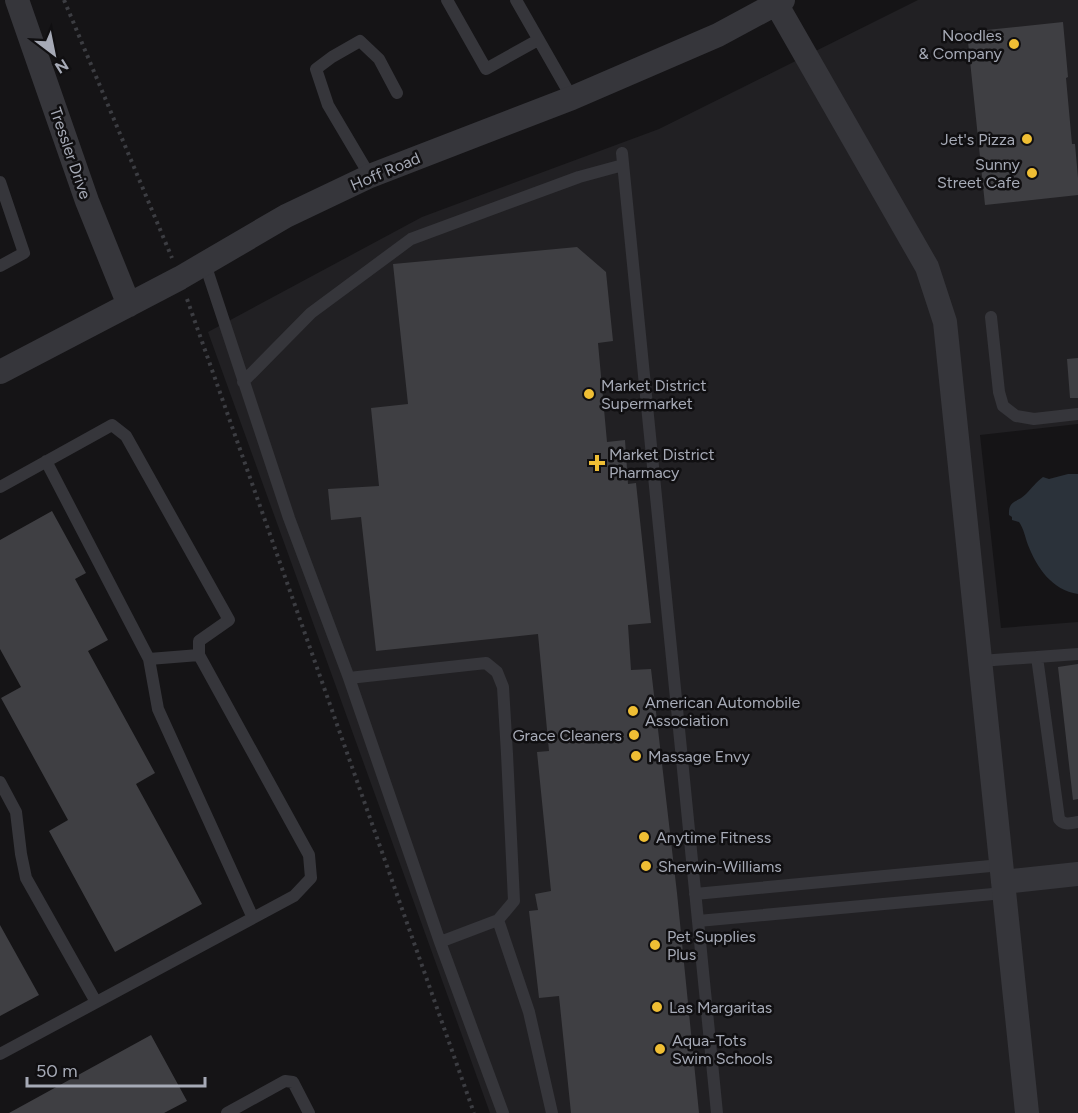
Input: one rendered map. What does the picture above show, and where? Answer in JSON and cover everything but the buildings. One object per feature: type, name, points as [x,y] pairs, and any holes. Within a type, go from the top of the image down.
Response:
[{"type":"street","name":"Tressler Drive","points":[[17,0],[87,201],[129,305]]},
{"type":"street","name":"Hoff Road","points":[[0,372],[205,264],[286,216],[369,176],[572,98],[718,35],[778,1]]},
{"type":"street","points":[[778,1],[927,267],[945,322],[1027,1113]]},
{"type":"street","points":[[1003,880],[1078,874]]},
{"type":"lane","points":[[447,0],[486,69],[538,40]]},
{"type":"lane","points":[[516,0],[572,98]]},
{"type":"lane","points":[[369,176],[328,105],[316,69],[360,41],[379,59],[397,93]]},
{"type":"lane","points":[[243,382],[311,313],[411,239],[622,159],[717,1113]]},
{"type":"lane","points":[[0,182],[24,253],[0,266]]},
{"type":"lane","points":[[205,264],[289,518],[349,678],[440,942],[503,1113]]},
{"type":"lane","points":[[991,317],[999,393],[1004,406],[1016,416],[1034,419],[1078,414]]},
{"type":"lane","points":[[0,487],[112,425],[126,436],[229,620],[199,641],[199,655],[309,855],[311,878],[294,896],[0,1054]]},
{"type":"lane","points":[[46,461],[149,659],[158,709],[253,918]]},
{"type":"lane","points":[[980,661],[1078,654]]},
{"type":"lane","points":[[149,659],[199,655]]},
{"type":"lane","points":[[1037,657],[1059,819],[1065,824],[1078,822]]},
{"type":"lane","points":[[349,678],[486,663],[497,672],[503,698],[514,902],[498,920],[440,942]]},
{"type":"lane","points":[[0,782],[16,812],[26,878],[96,1002]]},
{"type":"lane","points":[[695,894],[1003,880]]},
{"type":"lane","points":[[698,921],[1003,880]]},
{"type":"lane","points":[[498,920],[529,1012],[552,1113]]},
{"type":"lane","points":[[227,1113],[285,1081],[293,1082],[309,1113]]},
{"type":"path","points":[[70,0],[64,2],[172,258]]},
{"type":"path","points":[[194,320],[474,1113]]},
{"type":"shaded area","points":[[918,0],[1078,0],[1078,424],[980,435],[1001,628],[1078,622],[1078,1113],[490,1113],[208,332],[422,217],[659,129]]},
{"type":"shaded area","points":[[1078,474],[1078,594],[1060,588],[1047,577],[1032,554],[1021,525],[1012,520],[1009,515],[1012,504],[1043,477],[1049,479]]},
{"type":"place","name":"Noodles & Company","points":[[1014,44]]},
{"type":"place","name":"Jet's Pizza","points":[[1027,139]]},
{"type":"place","name":"Sunny Street Cafe","points":[[1032,173]]},
{"type":"place","name":"Market District Supermarket","points":[[589,394]]},
{"type":"place","name":"Market District Pharmacy","points":[[597,463]]},
{"type":"place","name":"American Automobile Association","points":[[633,711]]},
{"type":"place","name":"Grace Cleaners","points":[[634,735]]},
{"type":"place","name":"Massage Envy","points":[[636,756]]},
{"type":"place","name":"Anytime Fitness","points":[[644,837]]},
{"type":"place","name":"Sherwin-Williams","points":[[646,866]]},
{"type":"place","name":"Pet Supplies Plus","points":[[655,945]]},
{"type":"place","name":"Las Margaritas","points":[[657,1007]]},
{"type":"place","name":"Aqua-Tots Swim Schools","points":[[660,1049]]}]
